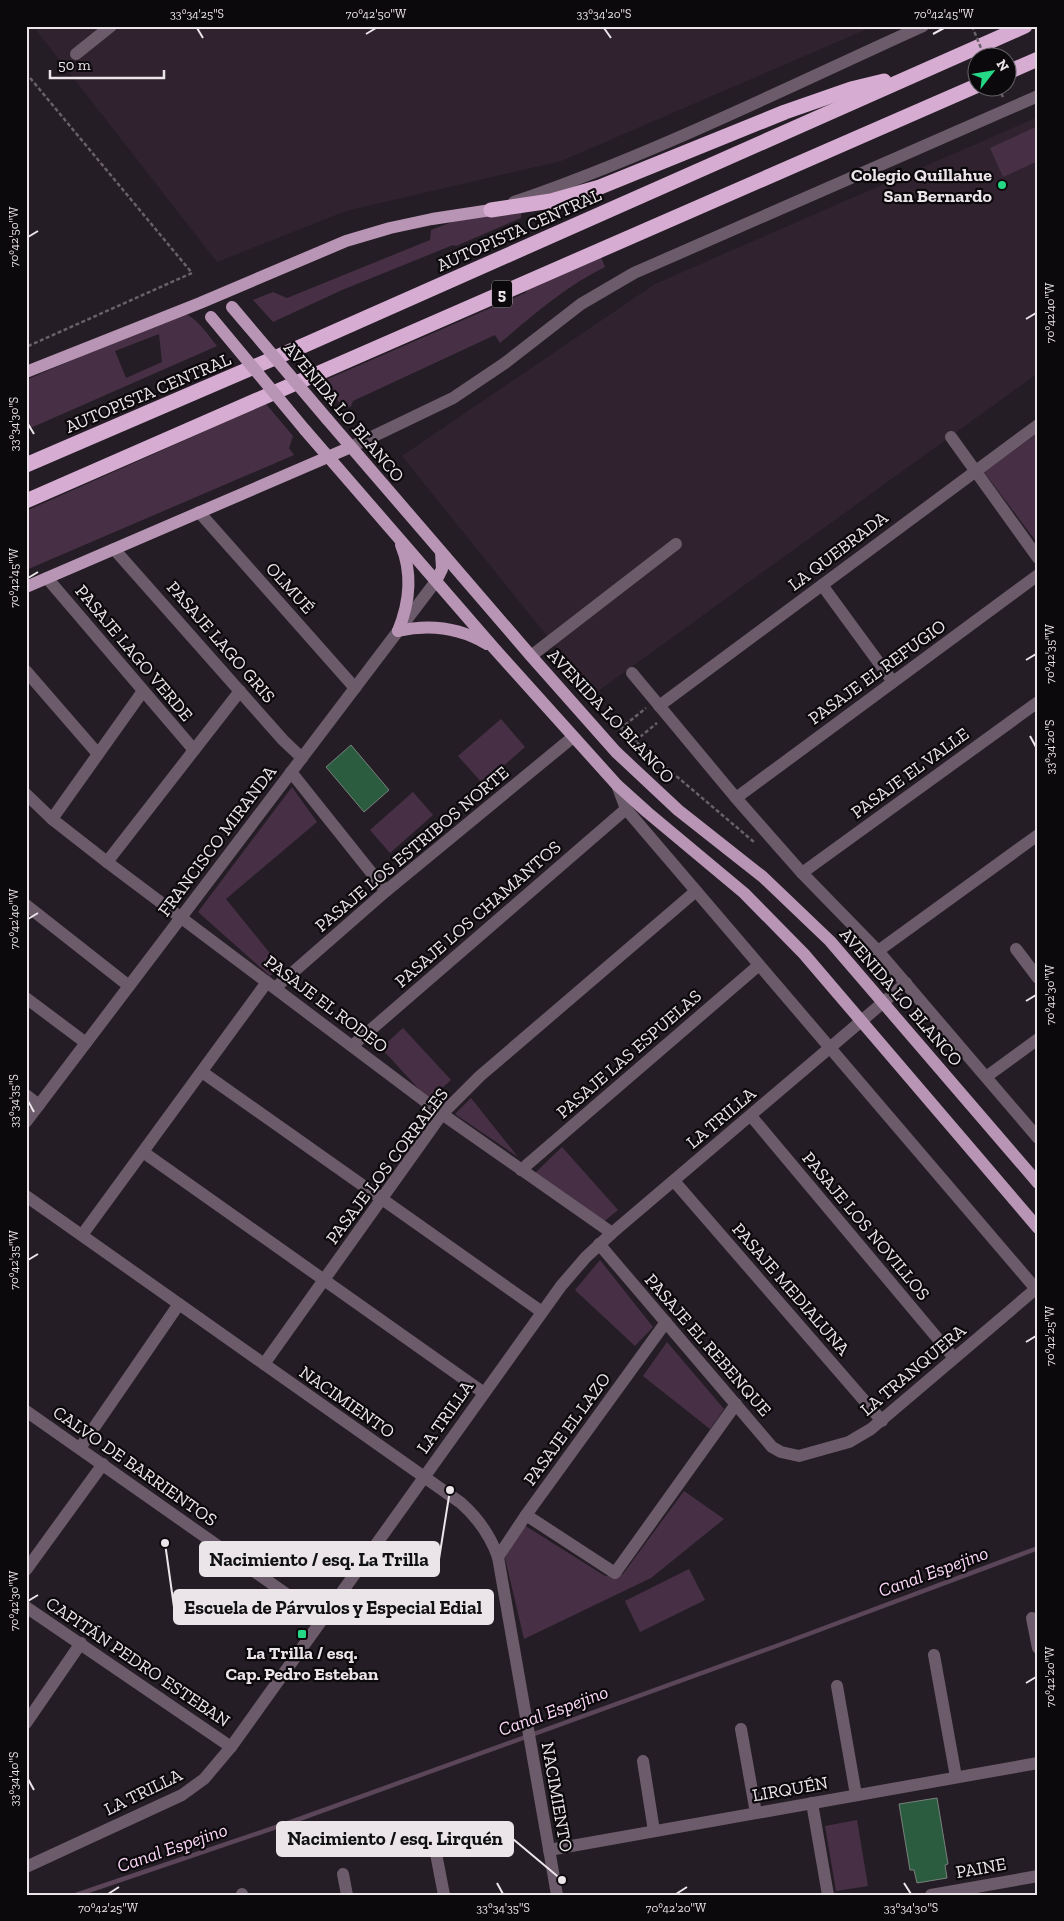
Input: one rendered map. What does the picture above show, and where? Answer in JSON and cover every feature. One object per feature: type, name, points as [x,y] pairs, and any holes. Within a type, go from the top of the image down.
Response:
[{"type":"highway","name":"AUTOPISTA CENTRAL","points":[[26,466],[325,336],[1024,26]]},
{"type":"highway","points":[[1016,69],[1038,59]]},
{"type":"highway","points":[[491,210],[550,200],[600,187],[820,99],[883,81],[915,75]]},
{"type":"highway","name":"5","points":[[26,501],[966,90]]},
{"type":"main road","points":[[26,372],[222,294],[346,241],[415,222],[491,210]]},
{"type":"main road","name":"AVENIDA LO BLANCO","points":[[222,294],[584,717],[638,774],[678,810],[737,855],[789,900],[830,941],[1038,1183]]},
{"type":"main road","points":[[200,303],[328,457],[573,737],[617,785],[764,912],[804,954],[1038,1228]]},
{"type":"main road","points":[[26,587],[351,447]]},
{"type":"main road","points":[[399,538],[404,552],[409,583],[407,607],[398,631],[424,627],[452,630],[493,647]]},
{"type":"main road","points":[[436,581],[442,569],[441,552]]},
{"type":"street","points":[[76,54],[111,26]]},
{"type":"street","points":[[491,210],[561,186],[684,134],[923,26]]},
{"type":"street","points":[[351,447],[453,398],[504,363],[581,304],[634,273],[1038,96]]},
{"type":"street","name":"LA QUEBRADA","points":[[661,707],[1038,425]]},
{"type":"street","points":[[951,437],[1038,558]]},
{"type":"street","name":"OLMUÉ","points":[[198,512],[355,688]]},
{"type":"street","points":[[531,656],[676,544]]},
{"type":"street","name":"PASAJE LAGO GRIS","points":[[114,549],[283,740],[302,758]]},
{"type":"street","name":"PASAJE EL REFUGIO","points":[[736,798],[1038,575]]},
{"type":"street","name":"PASAJE LAGO VERDE","points":[[47,578],[194,750]]},
{"type":"street","name":"FRANCISCO MIRANDA","points":[[26,1122],[436,581]]},
{"type":"street","points":[[822,585],[893,682]]},
{"type":"street","points":[[26,671],[98,754]]},
{"type":"street","name":"AVENIDA LO BLANCO","points":[[632,673],[736,798],[802,873],[878,951],[1038,1138]]},
{"type":"street","points":[[52,819],[143,691]]},
{"type":"street","points":[[107,862],[240,691]]},
{"type":"street","name":"PASAJE EL VALLE","points":[[802,873],[1038,702]]},
{"type":"street","name":"PASAJE LOS ESTRIBOS NORTE","points":[[82,1236],[202,1072],[271,985],[573,737]]},
{"type":"street","points":[[291,772],[386,891]]},
{"type":"street","points":[[617,785],[626,809],[1037,1288]]},
{"type":"street","name":"PASAJE EL RODEO","points":[[26,795],[52,819],[107,862],[182,916],[442,1114],[612,1233]]},
{"type":"street","name":"PASAJE LOS CHAMANTOS","points":[[352,1046],[626,809]]},
{"type":"street","points":[[878,951],[1038,835]]},
{"type":"street","name":"PASAJE LOS CORRALES","points":[[264,1364],[442,1114],[480,1076],[696,890]]},
{"type":"street","points":[[26,905],[129,986]]},
{"type":"street","points":[[1016,949],[1038,978]]},
{"type":"street","name":"PASAJE LAS ESPUELAS","points":[[521,1170],[759,965]]},
{"type":"street","name":"LA TRILLA","points":[[26,1867],[182,1795],[204,1779],[231,1747],[542,1312],[575,1269],[599,1244],[906,983]]},
{"type":"street","points":[[26,998],[86,1043]]},
{"type":"street","points":[[986,1077],[1038,1039]]},
{"type":"street","points":[[202,1072],[542,1312]]},
{"type":"street","points":[[26,1095],[39,1104]]},
{"type":"street","name":"PASAJE LOS NOVILLOS","points":[[751,1116],[954,1358]]},
{"type":"street","points":[[143,1152],[484,1393]]},
{"type":"street","name":"PASAJE MEDIALUNA","points":[[674,1181],[882,1421]]},
{"type":"street","name":"NACIMIENTO","points":[[26,1196],[461,1503],[478,1519],[490,1538],[498,1557],[557,1895]]},
{"type":"street","name":"PASAJE EL REBENQUE","points":[[599,1244],[772,1447],[785,1454],[799,1456]]},
{"type":"street","name":"LA TRANQUERA","points":[[799,1456],[849,1442],[860,1437],[882,1421],[1037,1288]]},
{"type":"street","points":[[80,1448],[179,1304]]},
{"type":"street","name":"PASAJE EL LAZO","points":[[498,1557],[526,1514],[666,1322]]},
{"type":"street","points":[[526,1514],[615,1573],[736,1404]]},
{"type":"street","name":"CALVO DE BARRIENTOS","points":[[26,1410],[322,1619]]},
{"type":"street","points":[[26,1570],[103,1464]]},
{"type":"street","name":"CAPITÁN PEDRO ESTEBAN","points":[[26,1607],[231,1747]]},
{"type":"street","points":[[1032,1618],[1038,1648]]},
{"type":"street","points":[[26,1722],[81,1643]]},
{"type":"street","points":[[934,1655],[956,1777]]},
{"type":"street","points":[[837,1686],[856,1795]]},
{"type":"street","points":[[741,1729],[756,1813]]},
{"type":"street","points":[[643,1761],[654,1831]]},
{"type":"street","name":"LIRQUÉN","points":[[549,1850],[1038,1763]]},
{"type":"street","points":[[812,1803],[828,1895]]},
{"type":"street","points":[[433,1838],[444,1895]]},
{"type":"street","points":[[343,1874],[347,1895]]},
{"type":"street","name":"PAINE","points":[[931,1895],[1038,1876]]},
{"type":"path","points":[[972,26],[981,48]]},
{"type":"path","points":[[26,73],[192,273],[26,347]]},
{"type":"path","points":[[620,729],[661,707]]},
{"type":"path","points":[[635,741],[661,707]]},
{"type":"shaded area","points":[[33,26],[874,26],[561,161],[346,211],[217,262]]},
{"type":"shaded area","points":[[1038,117],[1038,373],[594,694],[402,456],[655,284]]},
{"type":"shaded area","points":[[1038,126],[1038,161],[1003,177],[990,148]]},
{"type":"shaded area","points":[[522,208],[521,218],[456,246],[453,245],[342,290],[273,322],[253,300],[273,292],[287,298],[430,240],[431,230],[460,219]]},
{"type":"shaded area","points":[[601,257],[605,267],[563,292],[500,343],[495,335],[353,401],[351,406],[345,409],[321,382],[525,293],[529,288]]},
{"type":"shaded area","points":[[184,313],[194,319],[217,346],[26,430],[26,380]],"holes":[[[159,334],[162,362],[126,378],[115,351]]]},
{"type":"shaded area","points":[[266,404],[293,436],[289,448],[294,455],[26,570],[26,511]]},
{"type":"shaded area","points":[[1038,433],[1038,544],[984,472]]},
{"type":"shaded area","points":[[501,719],[525,747],[483,784],[458,756]]},
{"type":"shaded area","points":[[292,787],[317,822],[226,899],[281,967],[270,976],[198,912]]},
{"type":"shaded area","points":[[413,792],[433,815],[390,853],[370,830]]},
{"type":"shaded area","points":[[403,1028],[451,1080],[429,1100],[381,1048]]},
{"type":"shaded area","points":[[471,1098],[518,1157],[455,1114]]},
{"type":"shaded area","points":[[562,1147],[618,1210],[602,1223],[534,1174]]},
{"type":"shaded area","points":[[600,1260],[653,1327],[635,1346],[575,1290]]},
{"type":"shaded area","points":[[667,1342],[724,1409],[710,1429],[643,1376]]},
{"type":"shaded area","points":[[684,1491],[724,1519],[651,1578],[524,1639],[505,1558],[524,1525],[605,1576],[623,1574]]},
{"type":"shaded area","points":[[689,1569],[705,1600],[640,1632],[625,1601]]},
{"type":"shaded area","points":[[857,1820],[868,1886],[836,1891],[825,1826]]},
{"type":"building","points":[[351,745],[389,790],[364,812],[326,767]]},
{"type":"building","points":[[937,1798],[948,1864],[945,1865],[947,1878],[917,1883],[914,1870],[910,1870],[899,1804]]},
{"type":"waterway","name":"Canal Espejino","points":[[76,1895],[291,1822],[779,1645],[1038,1548]]},
{"type":"place","name":"Colegio Quillahue San Bernardo","points":[[1002,185]]},
{"type":"place","name":"Nacimiento / esq. La Trilla","points":[[450,1490]]},
{"type":"place","name":"Escuela de Párvulos y Especial Edial","points":[[165,1543]]},
{"type":"place","name":"La Trilla / esq. Cap. Pedro Esteban","points":[[302,1634]]},
{"type":"place","name":"Nacimiento / esq. Lirquén","points":[[562,1880]]}]
